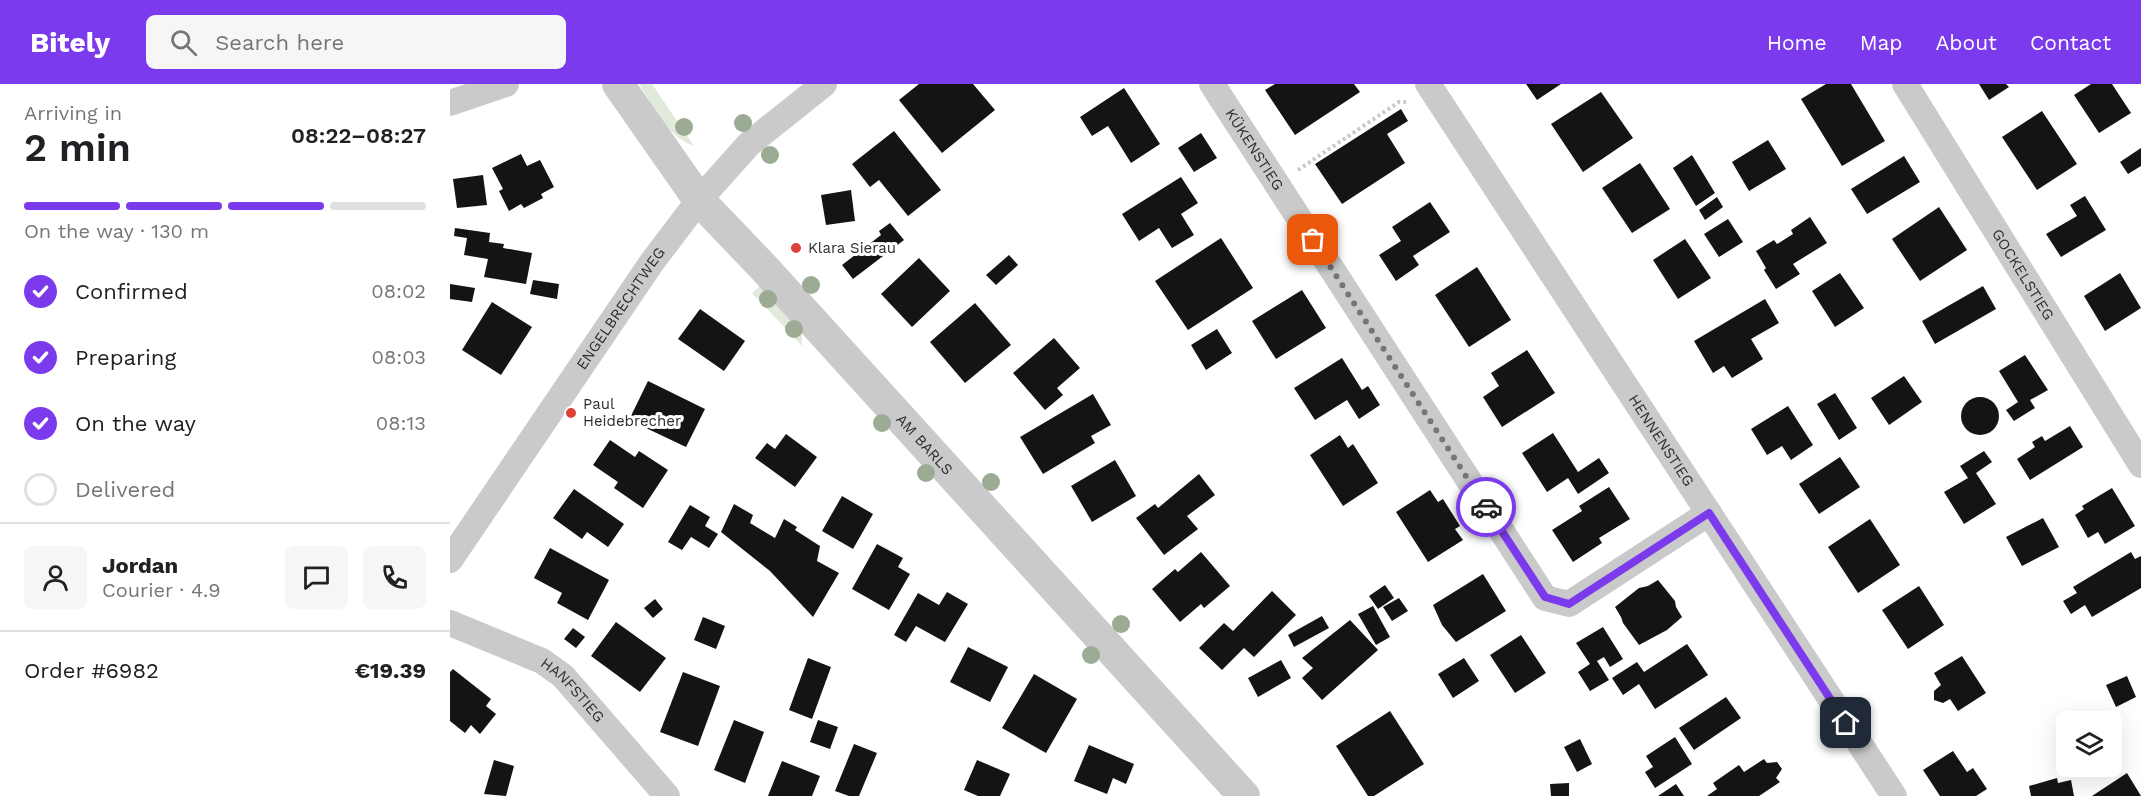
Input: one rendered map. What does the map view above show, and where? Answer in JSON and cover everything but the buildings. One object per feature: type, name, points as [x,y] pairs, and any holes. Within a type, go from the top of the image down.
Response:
[{"type":"street","points":[[450,103],[507,84]]},
{"type":"street","name":"AM BARLS","points":[[618,84],[699,200],[765,269],[1244,796]]},
{"type":"street","name":"ENGELBRECHTWEG","points":[[450,560],[652,262],[699,200],[749,144],[824,84]]},
{"type":"street","name":"KÜKENSTIEG","points":[[1212,84],[1545,597],[1569,604],[1709,513]]},
{"type":"street","name":"GOCKELSTIEG","points":[[1905,84],[2141,465]]},
{"type":"street","name":"HENNENSTIEG","points":[[1421,91],[1709,513],[1894,796]]},
{"type":"street","name":"HANFSTIEG","points":[[450,623],[542,661],[563,676],[667,796]]},
{"type":"path","points":[[1277,184],[1399,102],[1409,102],[1421,91]]},
{"type":"green space","points":[[639,84],[652,84],[694,146],[669,128]]},
{"type":"green space","points":[[760,286],[802,332],[802,346],[752,293]]},
{"type":"way so far","points":[[1313,240],[1486,507]]},
{"type":"place","name":"Klara Sierau","points":[[796,248]]},
{"type":"place","name":"Paul Heidebrecher","points":[[571,413]]},
{"type":"route","points":[[1486,507],[1545,597],[1569,604],[1709,513],[1846,723]]}]
